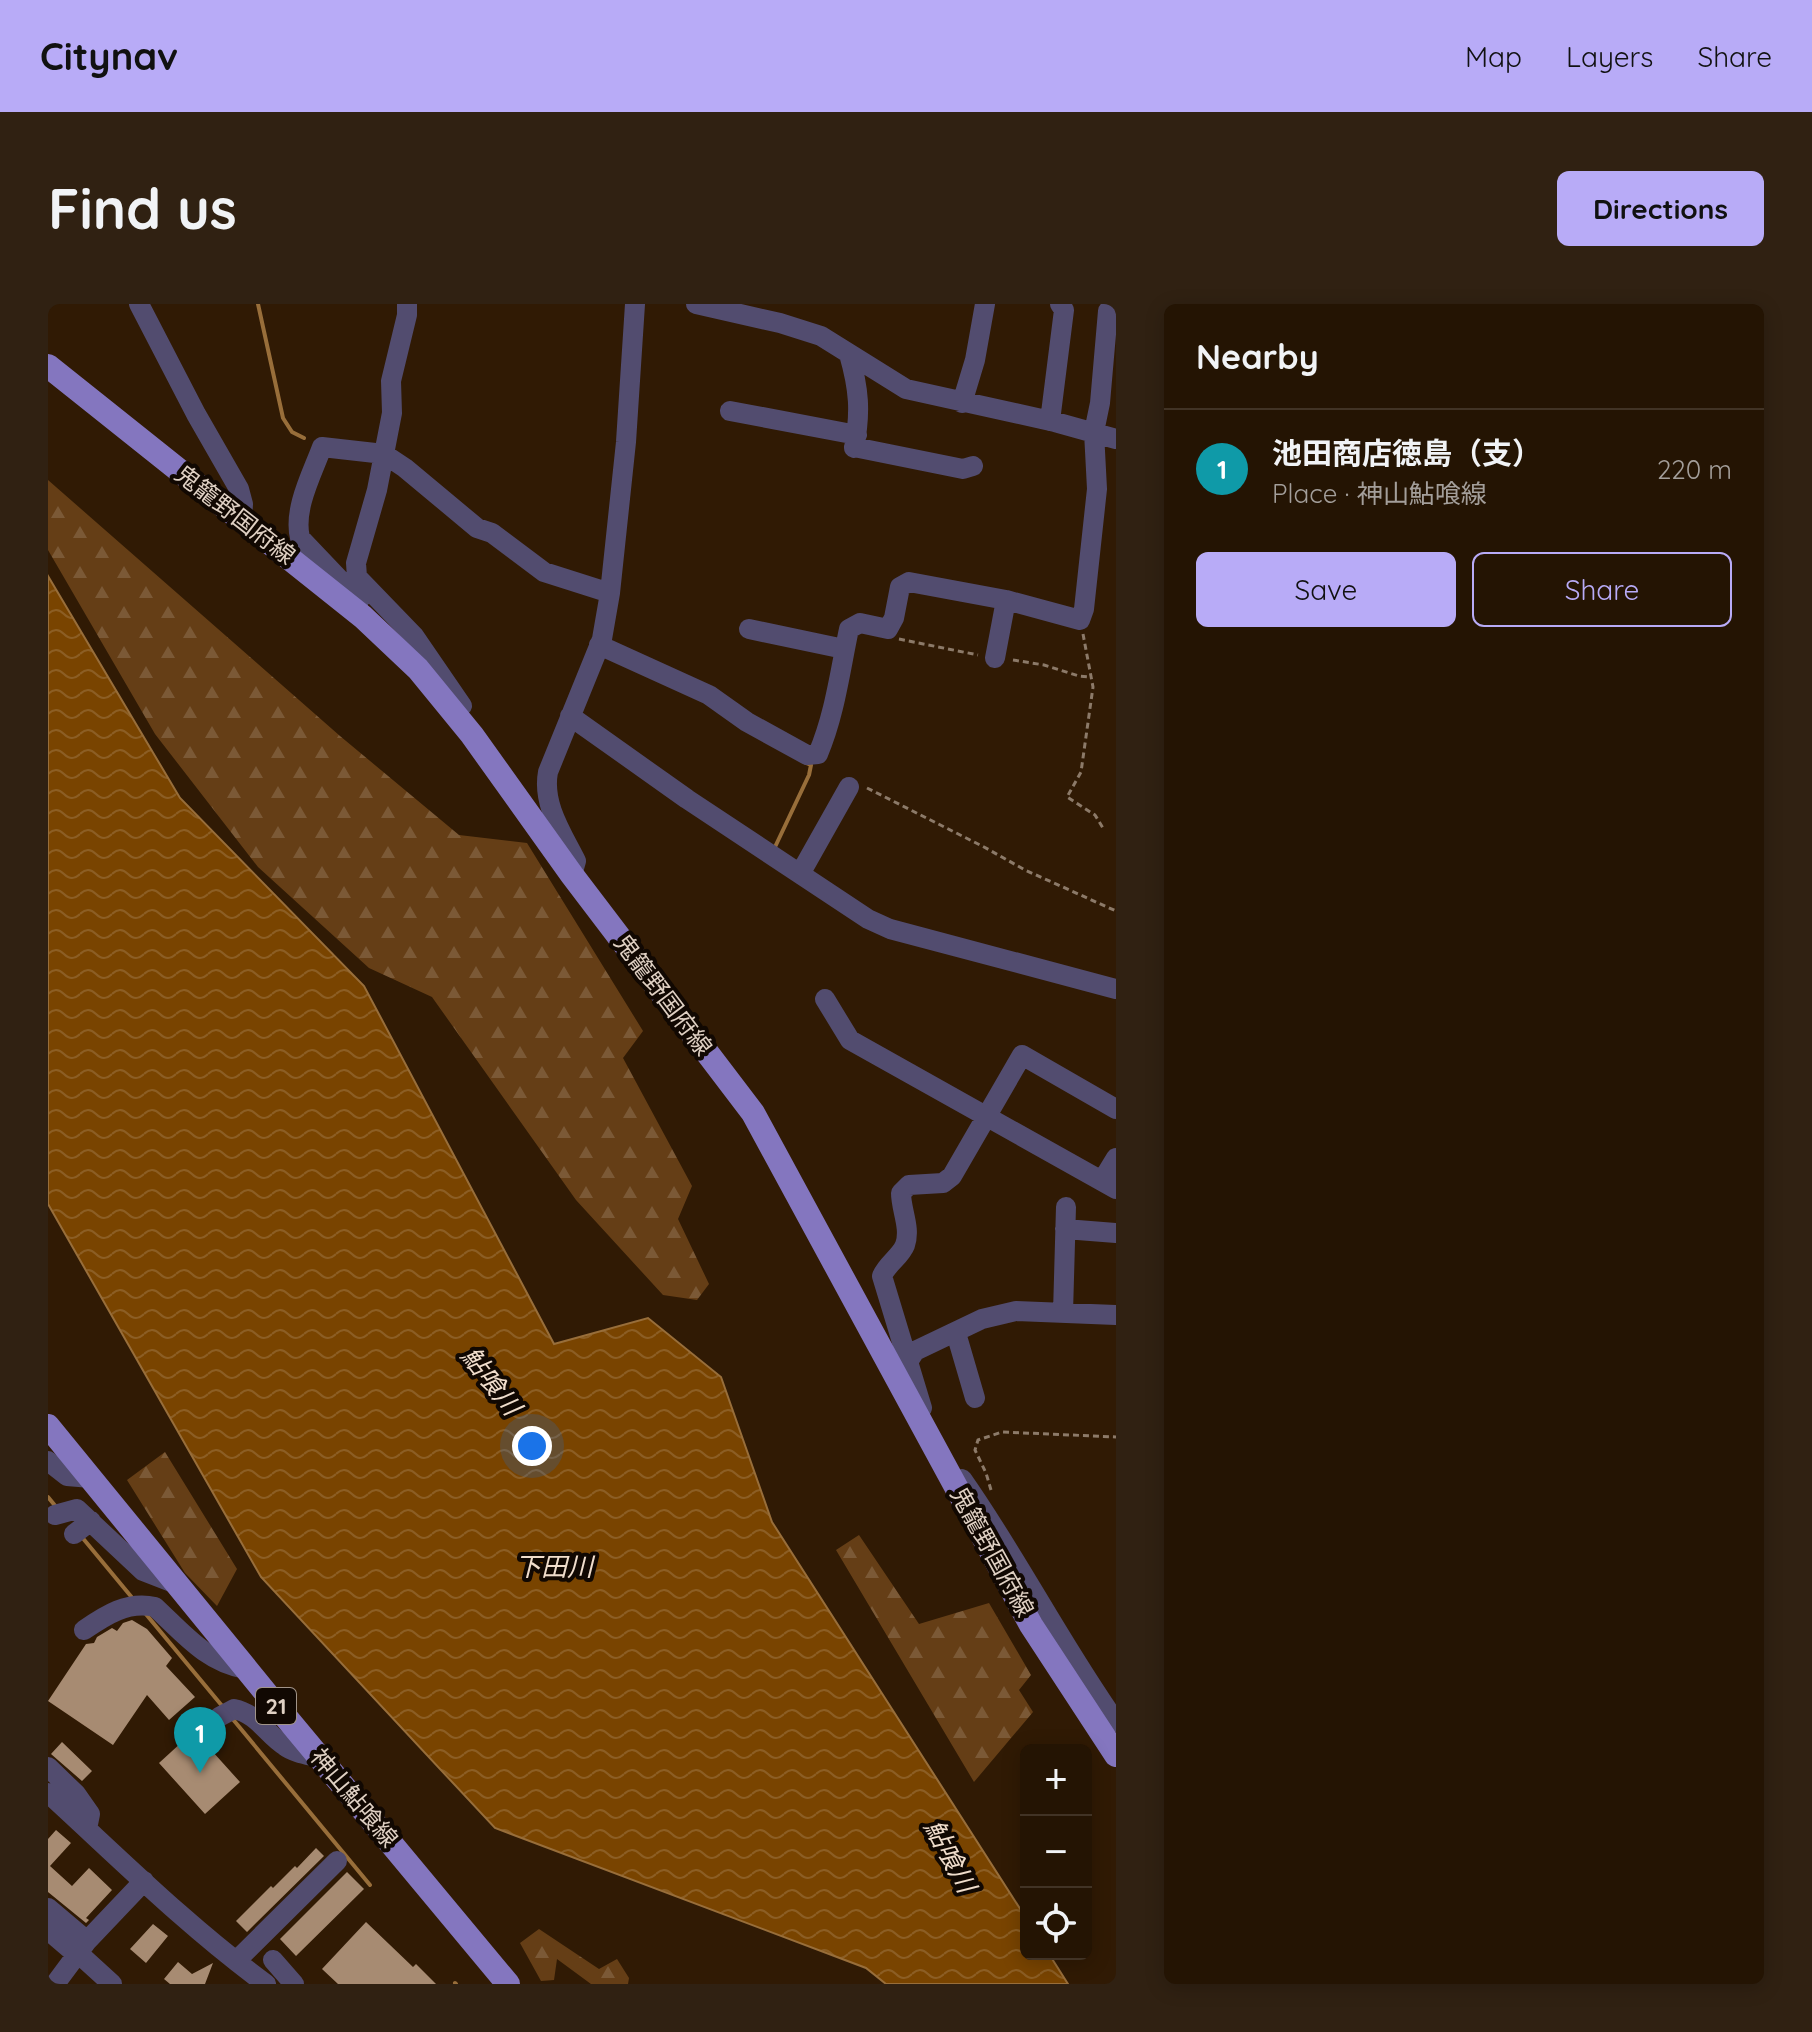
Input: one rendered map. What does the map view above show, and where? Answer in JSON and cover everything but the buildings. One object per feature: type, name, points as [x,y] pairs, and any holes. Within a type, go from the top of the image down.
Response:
[{"type":"main road","name":"鬼籠野国府線","points":[[48,366],[356,612],[418,669],[476,740],[572,875],[753,1113],[1031,1625],[1116,1755]]},
{"type":"main road","name":"神山鮎喰線","points":[[48,1426],[508,1984]]},
{"type":"street","points":[[139,304],[239,489],[243,504],[242,521]]},
{"type":"street","points":[[407,304],[391,381],[392,413],[377,490],[356,563],[357,577],[414,636],[477,724],[476,740]]},
{"type":"street","points":[[572,875],[576,861],[550,807],[545,789],[548,772],[599,645],[610,593],[626,442],[635,304]]},
{"type":"street","points":[[696,304],[780,323],[821,336],[906,389],[1116,439]]},
{"type":"street","points":[[962,403],[975,360],[985,304]]},
{"type":"street","points":[[1050,421],[1064,310],[1060,304]]},
{"type":"street","points":[[599,645],[709,695],[747,722],[807,755],[818,754],[823,742],[849,629],[860,623],[888,629],[894,618],[900,587],[909,582],[1006,600],[1080,620],[1097,489],[1094,432],[1109,370],[1108,311]]},
{"type":"street","points":[[849,354],[859,388],[859,419],[854,447]]},
{"type":"street","points":[[730,411],[854,447],[963,469],[973,466]]},
{"type":"street","points":[[356,612],[359,600],[300,538],[297,526],[303,499],[322,447],[384,454],[477,528],[492,533],[544,572],[610,593]]},
{"type":"street","points":[[995,658],[1006,600]]},
{"type":"street","points":[[749,629],[844,649]]},
{"type":"street","points":[[570,716],[687,799],[868,919],[890,929],[1116,989]]},
{"type":"street","points":[[800,874],[854,786]]},
{"type":"street","points":[[825,999],[850,1040],[1109,1185],[1116,1158]]},
{"type":"street","points":[[1116,1109],[1022,1055],[952,1176],[943,1183],[909,1185],[901,1193],[908,1231],[905,1248],[886,1267],[882,1276],[917,1398],[932,1429],[930,1439],[943,1452],[997,1529],[1084,1676],[1116,1722]]},
{"type":"street","points":[[1063,1313],[1066,1207]]},
{"type":"street","points":[[1065,1229],[1116,1233]]},
{"type":"street","points":[[908,1362],[915,1351],[982,1319],[1016,1311],[1116,1315]]},
{"type":"street","points":[[956,1333],[975,1398]]},
{"type":"street","points":[[48,1461],[67,1476],[91,1478]]},
{"type":"street","points":[[55,1515],[81,1521],[143,1571],[179,1585]]},
{"type":"street","points":[[84,1630],[112,1610],[155,1607],[208,1656],[228,1666],[246,1669]]},
{"type":"street","points":[[227,1713],[250,1715],[285,1747],[321,1758]]},
{"type":"street","points":[[48,1767],[76,1794],[90,1814],[87,1829]]},
{"type":"street","points":[[48,1793],[144,1881],[266,1984]]},
{"type":"street","points":[[236,1961],[337,1861]]},
{"type":"street","points":[[55,1984],[81,1949],[144,1881]]},
{"type":"street","points":[[48,1908],[112,1984]]},
{"type":"street","points":[[48,1930],[81,1949]]},
{"type":"street","points":[[273,1960],[294,1984]]},
{"type":"path","points":[[1080,620],[1093,687],[1081,772],[1067,797],[1095,815],[1103,828]]},
{"type":"path","points":[[854,786],[961,835],[1038,877],[1116,911]]},
{"type":"path","points":[[993,1496],[975,1450],[978,1440],[1002,1432],[1116,1437]]},
{"type":"green space","points":[[48,480],[340,736],[459,835],[527,843],[643,1031],[623,1058],[692,1186],[678,1219],[709,1284],[697,1300],[663,1295],[576,1200],[432,997],[369,968],[258,867],[155,734],[48,550]]},
{"type":"green space","points":[[165,1452],[237,1569],[217,1606],[185,1573],[127,1480]]},
{"type":"green space","points":[[859,1535],[919,1624],[989,1603],[1031,1675],[1019,1690],[1033,1712],[974,1782],[836,1550]]},
{"type":"green space","points":[[539,1929],[599,1969],[617,1959],[629,1978],[628,1984],[591,1984],[557,1959],[554,1980],[541,1981],[520,1943]]},
{"type":"water","name":"下田川","points":[[48,576],[180,798],[364,986],[554,1344],[648,1318],[721,1377],[772,1522],[1020,1909],[1020,1960],[1053,1960],[1068,1984],[886,1984],[866,1968],[495,1828],[261,1577],[48,1204]]},
{"type":"waterway","points":[[258,304],[283,418],[292,432],[304,438]]},
{"type":"waterway","points":[[775,847],[809,775],[811,765],[806,763]]},
{"type":"waterway","points":[[48,1497],[57,1508]]},
{"type":"waterway","points":[[81,1536],[134,1600]]},
{"type":"waterway","points":[[145,1613],[223,1707]]},
{"type":"waterway","points":[[231,1717],[370,1885]]},
{"type":"place","name":"池田商店徳島（支）","points":[[200,1773]]},
{"type":"water label","name":"鮎喰川","points":[[491,1381]]},
{"type":"water label","name":"鮎喰川","points":[[950,1856]]}]
